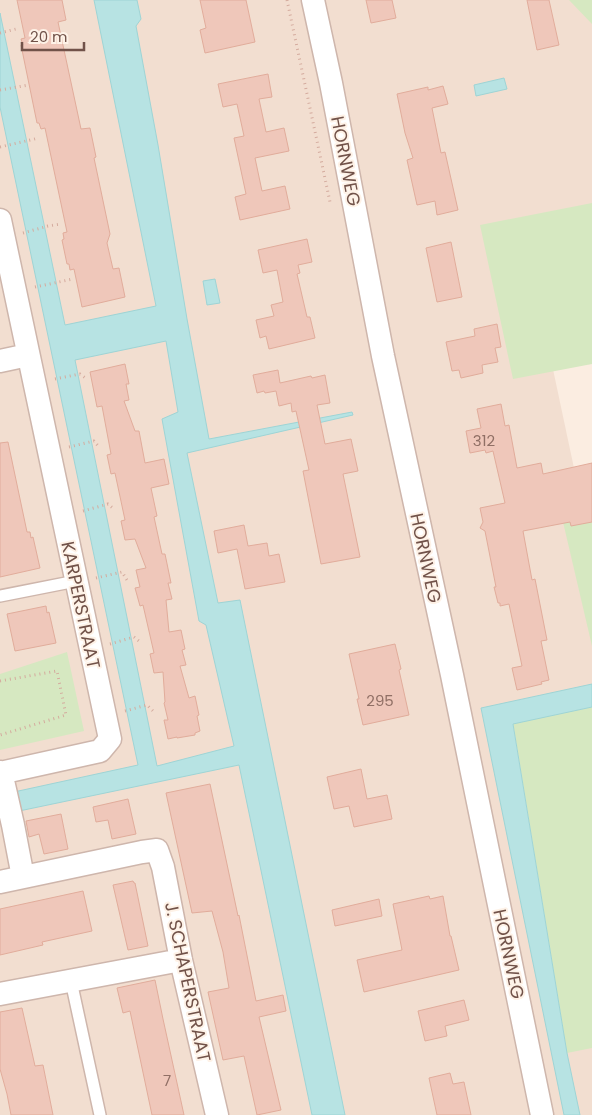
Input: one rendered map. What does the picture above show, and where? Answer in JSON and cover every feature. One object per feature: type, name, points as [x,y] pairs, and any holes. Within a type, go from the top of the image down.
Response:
[{"type":"street","name":"HORNWEG","points":[[313,0],[331,82],[384,364],[452,675],[542,1115]]},
{"type":"street","name":"KARPERSTRAAT","points":[[0,220],[28,355],[85,580],[110,740],[100,752],[2,778]]},
{"type":"street","points":[[0,361],[28,355]]},
{"type":"street","points":[[0,882],[23,877],[2,778]]},
{"type":"street","name":"J. SCHAPERSTRAAT","points":[[23,877],[158,850],[217,1115]]},
{"type":"street","points":[[0,994],[181,960]]},
{"type":"lane","points":[[0,596],[85,580]]},
{"type":"lane","points":[[71,981],[100,1115]]},
{"type":"path","points":[[0,33],[16,29]]},
{"type":"path","points":[[0,90],[29,85]]},
{"type":"path","points":[[0,147],[39,138]]},
{"type":"path","points":[[22,233],[61,224]]},
{"type":"path","points":[[33,287],[73,279]]},
{"type":"path","points":[[54,380],[80,374],[87,380]]},
{"type":"path","points":[[67,448],[94,441],[98,447]]},
{"type":"path","points":[[80,512],[108,504],[114,509]]},
{"type":"path","points":[[85,580],[122,572],[127,580]]},
{"type":"path","points":[[108,645],[134,637],[139,641]]},
{"type":"path","points":[[0,681],[57,671],[66,715],[0,735]]},
{"type":"path","points":[[122,712],[147,705],[153,711]]},
{"type":"shaded area","points":[[0,0],[590,0],[592,2],[592,227],[526,242],[592,553],[592,698],[496,719],[566,1050],[592,1045],[592,1115],[0,1115]]},
{"type":"green space","points":[[569,0],[592,0],[592,24]]},
{"type":"green space","points":[[592,203],[592,364],[513,379],[480,225]]},
{"type":"green space","points":[[592,515],[592,646],[563,522]]},
{"type":"green space","points":[[67,652],[84,731],[0,750],[0,674]]},
{"type":"green space","points":[[592,707],[592,1048],[567,1053],[513,723]]},
{"type":"water","points":[[94,0],[137,0],[141,19],[136,26],[209,439],[352,412],[353,415],[187,453],[218,603],[240,600],[345,1115],[312,1115],[239,765],[0,815],[0,795],[138,765],[0,107],[0,13],[65,325],[156,306]],"holes":[[[166,341],[178,412],[162,419],[199,621],[206,625],[234,746],[157,766],[75,360]]]},
{"type":"water","points":[[504,78],[507,89],[476,96],[474,85]]},
{"type":"water","points":[[215,279],[220,303],[207,305],[203,281]]},
{"type":"water","points":[[592,684],[592,707],[513,724],[567,1053],[580,1115],[564,1115],[481,708]]},
{"type":"building","points":[[17,0],[62,0],[66,20],[58,22],[81,129],[90,128],[96,157],[94,158],[110,234],[107,243],[113,269],[119,268],[125,297],[82,307],[74,269],[70,270],[69,264],[67,264],[62,240],[64,239],[63,233],[67,232],[45,128],[41,129],[39,123],[37,123],[21,45],[23,45],[21,39],[25,38]]},
{"type":"building","points":[[200,0],[246,0],[255,42],[205,53],[200,30],[206,28]]},
{"type":"building","points":[[366,0],[392,0],[396,18],[371,23]]},
{"type":"building","points":[[527,0],[549,0],[559,45],[537,50]]},
{"type":"building","points":[[268,74],[272,97],[259,99],[266,132],[284,128],[289,151],[255,158],[262,191],[285,186],[290,209],[240,220],[235,197],[246,194],[234,138],[244,136],[237,104],[223,107],[218,84]]},
{"type":"building","points":[[443,86],[448,104],[432,108],[441,153],[445,152],[458,210],[437,215],[435,201],[417,205],[407,160],[413,158],[405,133],[397,94],[428,87],[428,90]]},
{"type":"building","points":[[307,239],[312,262],[298,265],[300,273],[297,274],[307,317],[310,317],[315,338],[269,349],[266,336],[260,338],[256,320],[274,316],[271,305],[283,302],[277,270],[263,273],[258,250]]},
{"type":"building","points":[[451,242],[462,297],[437,302],[426,248]]},
{"type":"building","points":[[497,324],[501,347],[495,348],[498,362],[482,365],[483,373],[461,378],[459,370],[452,371],[446,342],[475,336],[474,329]]},
{"type":"building","points":[[125,364],[129,384],[126,384],[129,400],[124,401],[135,431],[139,431],[145,463],[164,459],[169,484],[151,488],[157,516],[154,517],[171,583],[168,583],[172,599],[166,600],[169,632],[181,630],[185,649],[182,650],[186,665],[180,666],[189,698],[195,696],[200,731],[195,733],[195,735],[177,738],[168,739],[164,720],[168,720],[164,703],[163,672],[154,673],[150,654],[154,653],[143,605],[140,606],[135,588],[140,587],[136,570],[146,568],[135,539],[125,540],[121,521],[125,520],[115,473],[111,474],[107,455],[111,454],[102,406],[97,407],[90,372]]},
{"type":"building","points":[[278,370],[280,383],[325,375],[330,403],[317,405],[325,444],[351,439],[358,471],[343,474],[360,557],[321,564],[303,471],[309,470],[296,411],[292,412],[291,403],[279,406],[276,391],[257,393],[253,375]]},
{"type":"building","points":[[501,404],[505,426],[509,425],[517,468],[541,463],[543,474],[592,463],[592,522],[571,526],[570,522],[523,531],[532,580],[535,579],[547,640],[541,641],[549,680],[541,682],[542,684],[517,690],[512,668],[522,666],[509,604],[500,606],[500,603],[498,603],[485,531],[480,528],[483,522],[480,508],[505,503],[493,451],[486,453],[485,450],[470,453],[466,431],[481,428],[477,409]]},
{"type":"building","points":[[8,442],[27,532],[30,532],[31,538],[33,537],[40,568],[0,577],[0,443]]},
{"type":"building","points":[[244,525],[248,546],[267,543],[269,556],[279,554],[285,582],[245,589],[237,549],[218,553],[214,531]]},
{"type":"building","points":[[46,606],[56,643],[15,651],[7,614]]},
{"type":"building","points":[[395,644],[409,715],[363,725],[349,654]]},
{"type":"building","points":[[361,769],[367,799],[387,795],[392,819],[354,827],[349,806],[334,809],[327,777]]},
{"type":"building","points":[[210,784],[256,1001],[283,995],[286,1011],[259,1017],[281,1110],[257,1115],[244,1056],[223,1060],[208,992],[229,988],[223,952],[212,911],[192,913],[166,793]]},
{"type":"building","points":[[128,799],[136,834],[112,839],[108,820],[96,822],[93,807]]},
{"type":"building","points":[[61,814],[68,849],[44,854],[39,834],[29,837],[26,821]]},
{"type":"building","points":[[133,881],[148,946],[128,950],[113,885]]},
{"type":"building","points":[[83,891],[92,931],[42,942],[43,945],[0,955],[0,909]]},
{"type":"building","points":[[429,896],[430,899],[443,896],[450,936],[459,970],[364,992],[357,960],[402,950],[393,904]]},
{"type":"building","points":[[379,899],[382,916],[335,926],[332,910]]},
{"type":"building","points":[[155,980],[184,1115],[152,1115],[130,1011],[123,1013],[117,988]]},
{"type":"building","points":[[464,1000],[469,1020],[445,1026],[447,1036],[425,1041],[418,1011]]},
{"type":"building","points":[[22,1008],[35,1066],[43,1065],[53,1115],[11,1115],[0,1069],[0,1012]]},
{"type":"building","points":[[450,1073],[453,1084],[464,1082],[471,1115],[437,1115],[429,1078]]}]
